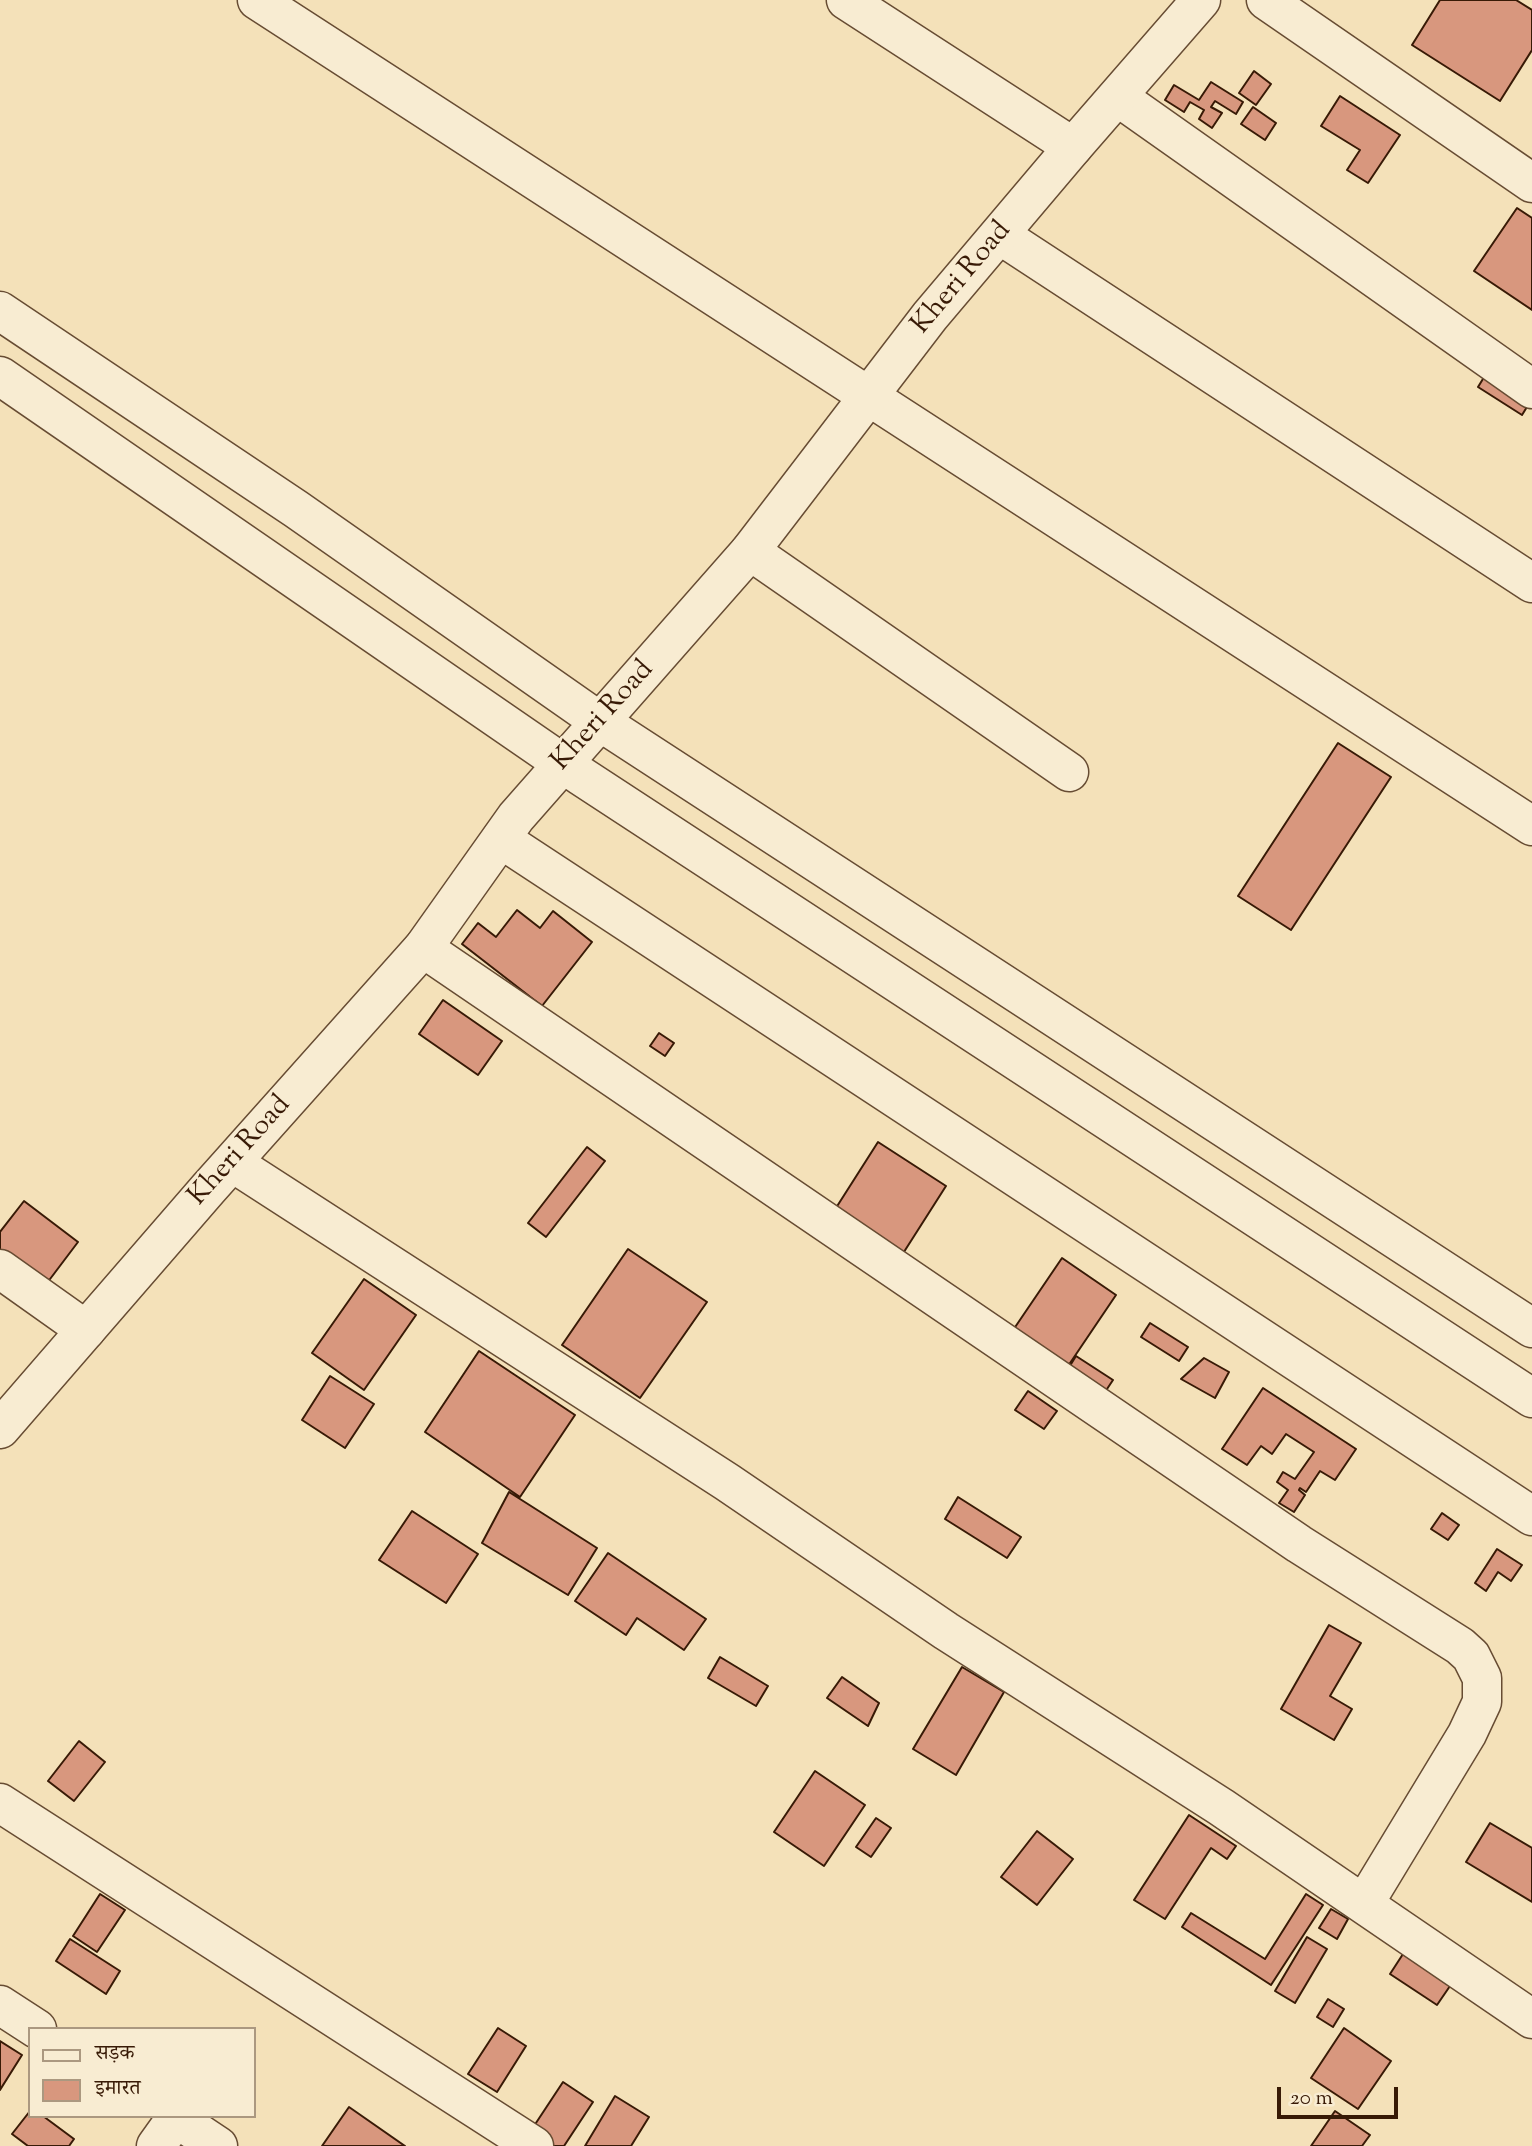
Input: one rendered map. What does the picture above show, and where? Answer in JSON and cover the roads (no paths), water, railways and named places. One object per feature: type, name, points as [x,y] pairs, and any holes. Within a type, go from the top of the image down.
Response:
[{"type":"street","points":[[257,0],[1532,826]]},
{"type":"street","points":[[846,0],[1073,147]]},
{"type":"street","name":"Kheri Road","points":[[0,1429],[208,1189],[424,948],[516,817],[750,551],[930,316],[1201,0]]},
{"type":"street","points":[[1266,0],[1532,183]]},
{"type":"street","points":[[1118,97],[1532,389]]},
{"type":"street","points":[[1000,235],[1532,583]]},
{"type":"street","points":[[0,311],[296,509],[599,721],[1532,1328]]},
{"type":"street","points":[[0,376],[563,764],[1532,1398]]},
{"type":"street","points":[[750,551],[1069,772]]},
{"type":"street","points":[[502,839],[1532,1516]]},
{"type":"street","points":[[424,948],[1299,1544],[1460,1646],[1471,1656],[1482,1678],[1482,1702],[1467,1734],[1364,1904]]},
{"type":"street","points":[[233,1163],[727,1482],[946,1631],[1119,1740],[1532,2019]]},
{"type":"street","points":[[0,1269],[86,1329]]},
{"type":"street","points":[[0,1803],[534,2146]]},
{"type":"street","points":[[0,2005],[34,2027]]},
{"type":"street","points":[[168,2127],[218,2146]]}]
